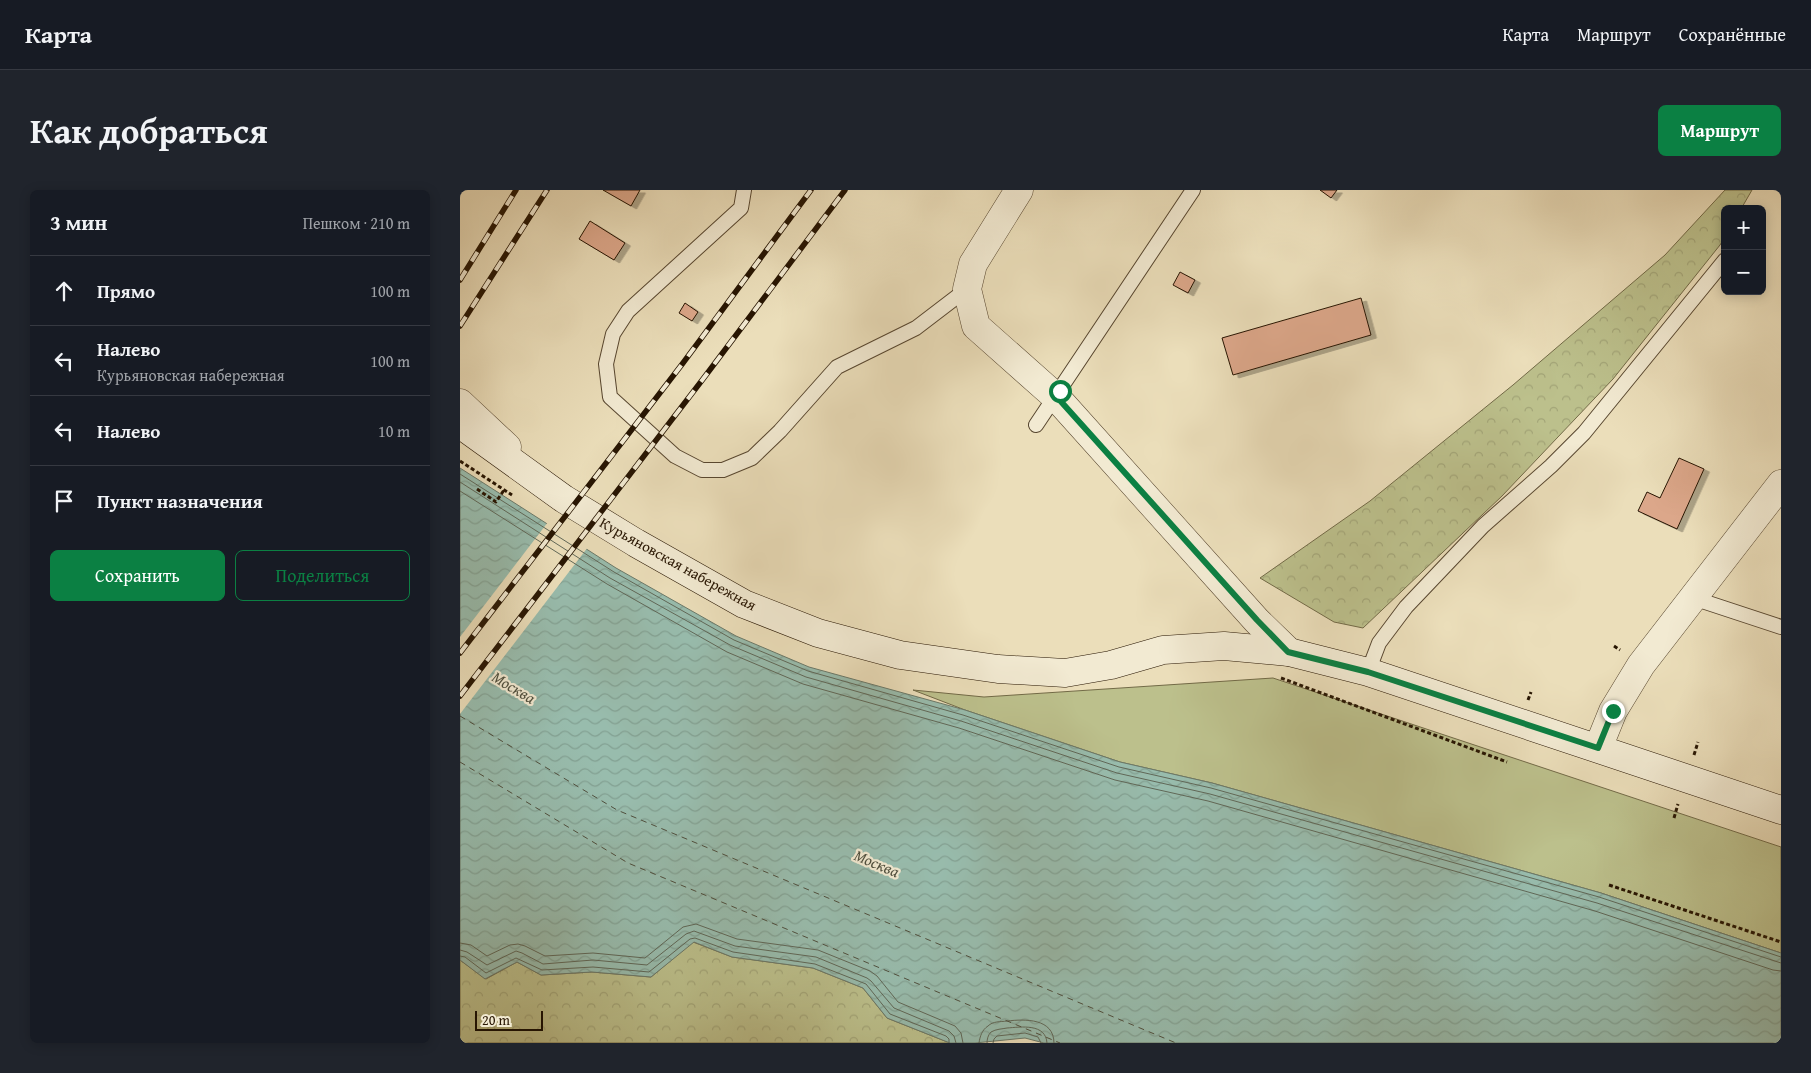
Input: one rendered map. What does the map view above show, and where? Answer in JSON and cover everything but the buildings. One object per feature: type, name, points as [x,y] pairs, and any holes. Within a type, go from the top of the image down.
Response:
[{"type":"main road","points":[[1019,190],[973,264],[966,289],[976,326],[1056,396],[1257,620],[1284,665]]},
{"type":"main road","name":"Курьяновская набережная","points":[[460,403],[564,499]]},
{"type":"main road","points":[[460,424],[564,499]]},
{"type":"main road","name":"Курьяновская набережная","points":[[460,437],[491,459],[564,499],[636,543],[744,604],[818,633],[900,655],[998,670],[1064,673],[1111,664],[1163,650],[1224,646],[1284,665],[1368,672],[1781,810]]},
{"type":"main road","points":[[1598,748],[1613,711],[1641,664],[1781,484]]},
{"type":"lane","points":[[744,190],[741,208],[628,311],[614,334],[606,364],[610,397],[675,456],[702,470],[724,470],[752,458],[780,431],[837,367],[916,328],[966,289]]},
{"type":"lane","points":[[1036,425],[1193,190]]},
{"type":"lane","points":[[1368,672],[1378,642],[1406,607],[1482,526],[1551,466],[1584,433],[1721,265]]},
{"type":"lane","points":[[1693,598],[1781,627]]},
{"type":"path","points":[[477,489],[496,502],[504,490]]},
{"type":"path","points":[[1614,646],[1620,650]]},
{"type":"path","points":[[1284,665],[1507,762]]},
{"type":"path","points":[[1528,700],[1531,692]]},
{"type":"path","points":[[1694,757],[1698,742]]},
{"type":"path","points":[[1674,818],[1678,804]]},
{"type":"path","points":[[1609,885],[1781,942]]},
{"type":"green space","points":[[1725,190],[1752,190],[1743,205],[1721,205],[1721,243],[1613,379],[1502,496],[1363,628],[1334,622],[1260,578],[1370,501],[1513,385],[1665,255]]},
{"type":"green space","points":[[1273,678],[1781,847],[1781,953],[1601,893],[1212,783],[1120,762],[965,710],[913,690],[984,697]]},
{"type":"green space","points":[[693,942],[732,957],[813,968],[863,988],[887,1018],[950,1043],[460,1043],[460,960],[486,979],[517,962],[541,975],[592,972],[651,977]]},
{"type":"water","name":"Москва","points":[[460,468],[616,568],[736,636],[809,667],[965,710],[1120,762],[1212,783],[1601,893],[1781,953],[1781,1043],[1044,1043],[1025,1038],[975,1043],[950,1043],[887,1018],[863,988],[813,968],[732,957],[694,942],[651,977],[592,972],[541,975],[517,962],[485,979],[460,960]]},
{"type":"pier","points":[[548,522],[588,547],[460,714],[460,637]]},
{"type":"ferry route","points":[[460,716],[617,810],[1176,1043]]},
{"type":"ferry route","points":[[460,762],[628,863],[1060,1043]]},
{"type":"railway","points":[[460,280],[516,190]]},
{"type":"railway","points":[[460,326],[547,190]]},
{"type":"railway","points":[[460,653],[683,363],[811,190]]},
{"type":"railway","points":[[460,696],[845,190]]},
{"type":"route","points":[[1060,391],[1056,396],[1100,448],[1288,652],[1368,672],[1598,748],[1613,711]]}]
